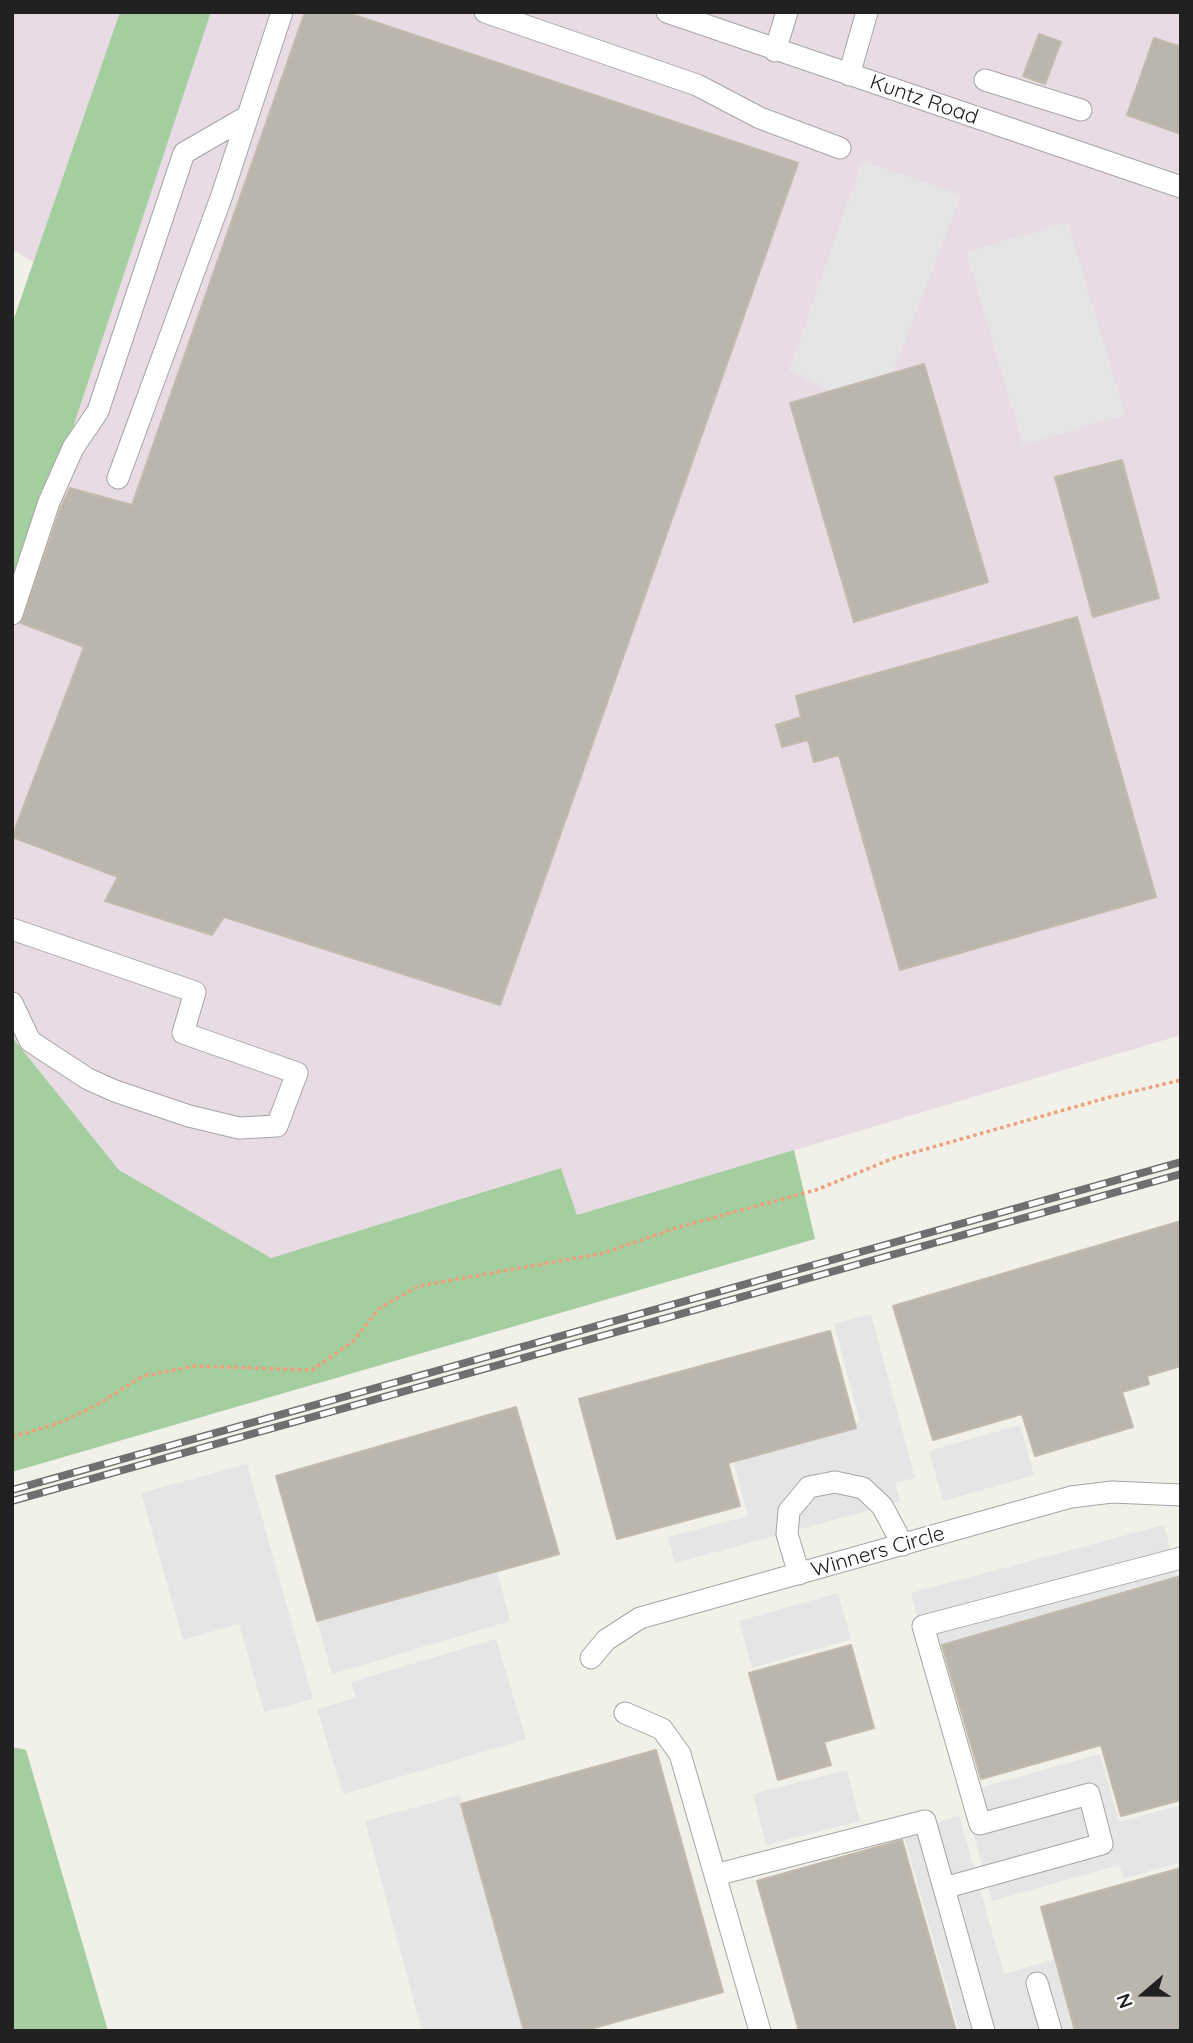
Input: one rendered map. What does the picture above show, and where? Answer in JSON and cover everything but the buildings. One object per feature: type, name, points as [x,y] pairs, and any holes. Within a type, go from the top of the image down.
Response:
[{"type":"street","points":[[118,478],[248,116],[282,12]]},
{"type":"street","points":[[485,12],[697,85],[760,118],[840,148]]},
{"type":"street","name":"Kuntz Road","points":[[667,12],[775,51],[1181,187]]},
{"type":"street","points":[[775,51],[787,12]]},
{"type":"street","points":[[849,75],[867,12]]},
{"type":"street","points":[[985,80],[1081,110]]},
{"type":"street","points":[[12,614],[49,502],[73,448],[98,411],[184,153],[248,116]]},
{"type":"street","points":[[12,929],[195,992],[183,1033],[297,1073],[277,1126],[239,1128],[189,1116],[88,1079],[30,1041],[12,1003]]},
{"type":"street","points":[[799,1574],[787,1534],[789,1511],[810,1487],[835,1482],[863,1488],[882,1506],[903,1545]]},
{"type":"street","name":"Winners Circle","points":[[591,1658],[606,1640],[640,1618],[1071,1497],[1112,1492],[1181,1495]]},
{"type":"street","points":[[944,1888],[1102,1844],[1089,1794],[980,1824],[923,1626],[1181,1558]]},
{"type":"street","points":[[625,1713],[662,1729],[680,1755],[760,2031]]},
{"type":"street","points":[[715,1875],[925,1821],[984,2031]]},
{"type":"street","points":[[1037,1983],[1051,2031]]},
{"type":"path","points":[[12,1437],[59,1423],[95,1406],[143,1376],[195,1366],[312,1370],[352,1342],[381,1307],[419,1286],[604,1253],[679,1227],[816,1190],[894,1158],[1110,1097],[1181,1080]]},
{"type":"shaded area","points":[[12,12],[120,12],[34,262],[12,250]]},
{"type":"shaded area","points":[[211,12],[1181,12],[1181,1035],[577,1215],[561,1168],[271,1258],[119,1170],[12,1037],[12,611]]},
{"type":"shaded area","points":[[862,161],[961,195],[893,373],[830,391],[789,370]]},
{"type":"shaded area","points":[[1068,222],[1125,415],[1023,445],[966,252]]},
{"type":"shaded area","points":[[871,1314],[915,1478],[895,1483],[900,1502],[675,1563],[668,1537],[748,1516],[732,1457],[860,1422],[834,1324]]},
{"type":"shaded area","points":[[1020,1425],[1034,1475],[943,1501],[929,1451]]},
{"type":"shaded area","points":[[247,1464],[313,1699],[264,1712],[239,1624],[183,1640],[141,1493]]},
{"type":"shaded area","points":[[1164,1525],[1179,1581],[926,1649],[911,1593]]},
{"type":"shaded area","points":[[497,1571],[510,1621],[332,1674],[317,1621]]},
{"type":"shaded area","points":[[838,1593],[851,1639],[752,1668],[739,1621]]},
{"type":"shaded area","points":[[496,1639],[526,1739],[343,1794],[317,1709],[356,1698],[351,1682]]},
{"type":"shaded area","points":[[1100,1754],[1119,1822],[1181,1805],[1181,1862],[1124,1879],[1119,1865],[992,1901],[962,1793]]},
{"type":"shaded area","points":[[847,1770],[860,1821],[766,1845],[753,1794]]},
{"type":"shaded area","points":[[460,1795],[524,2031],[422,2031],[365,1821]]},
{"type":"shaded area","points":[[959,1816],[1004,1974],[1055,1959],[1075,2031],[959,2031],[903,1832]]},
{"type":"green space","points":[[120,12],[211,12],[12,611],[12,324]]},
{"type":"green space","points":[[12,1037],[119,1170],[271,1258],[561,1168],[577,1215],[794,1150],[815,1239],[12,1472]]},
{"type":"green space","points":[[12,1747],[26,1750],[108,2031],[12,2031]]},
{"type":"railway","points":[[12,1490],[1181,1162]]},
{"type":"railway","points":[[12,1501],[1181,1174]]}]
